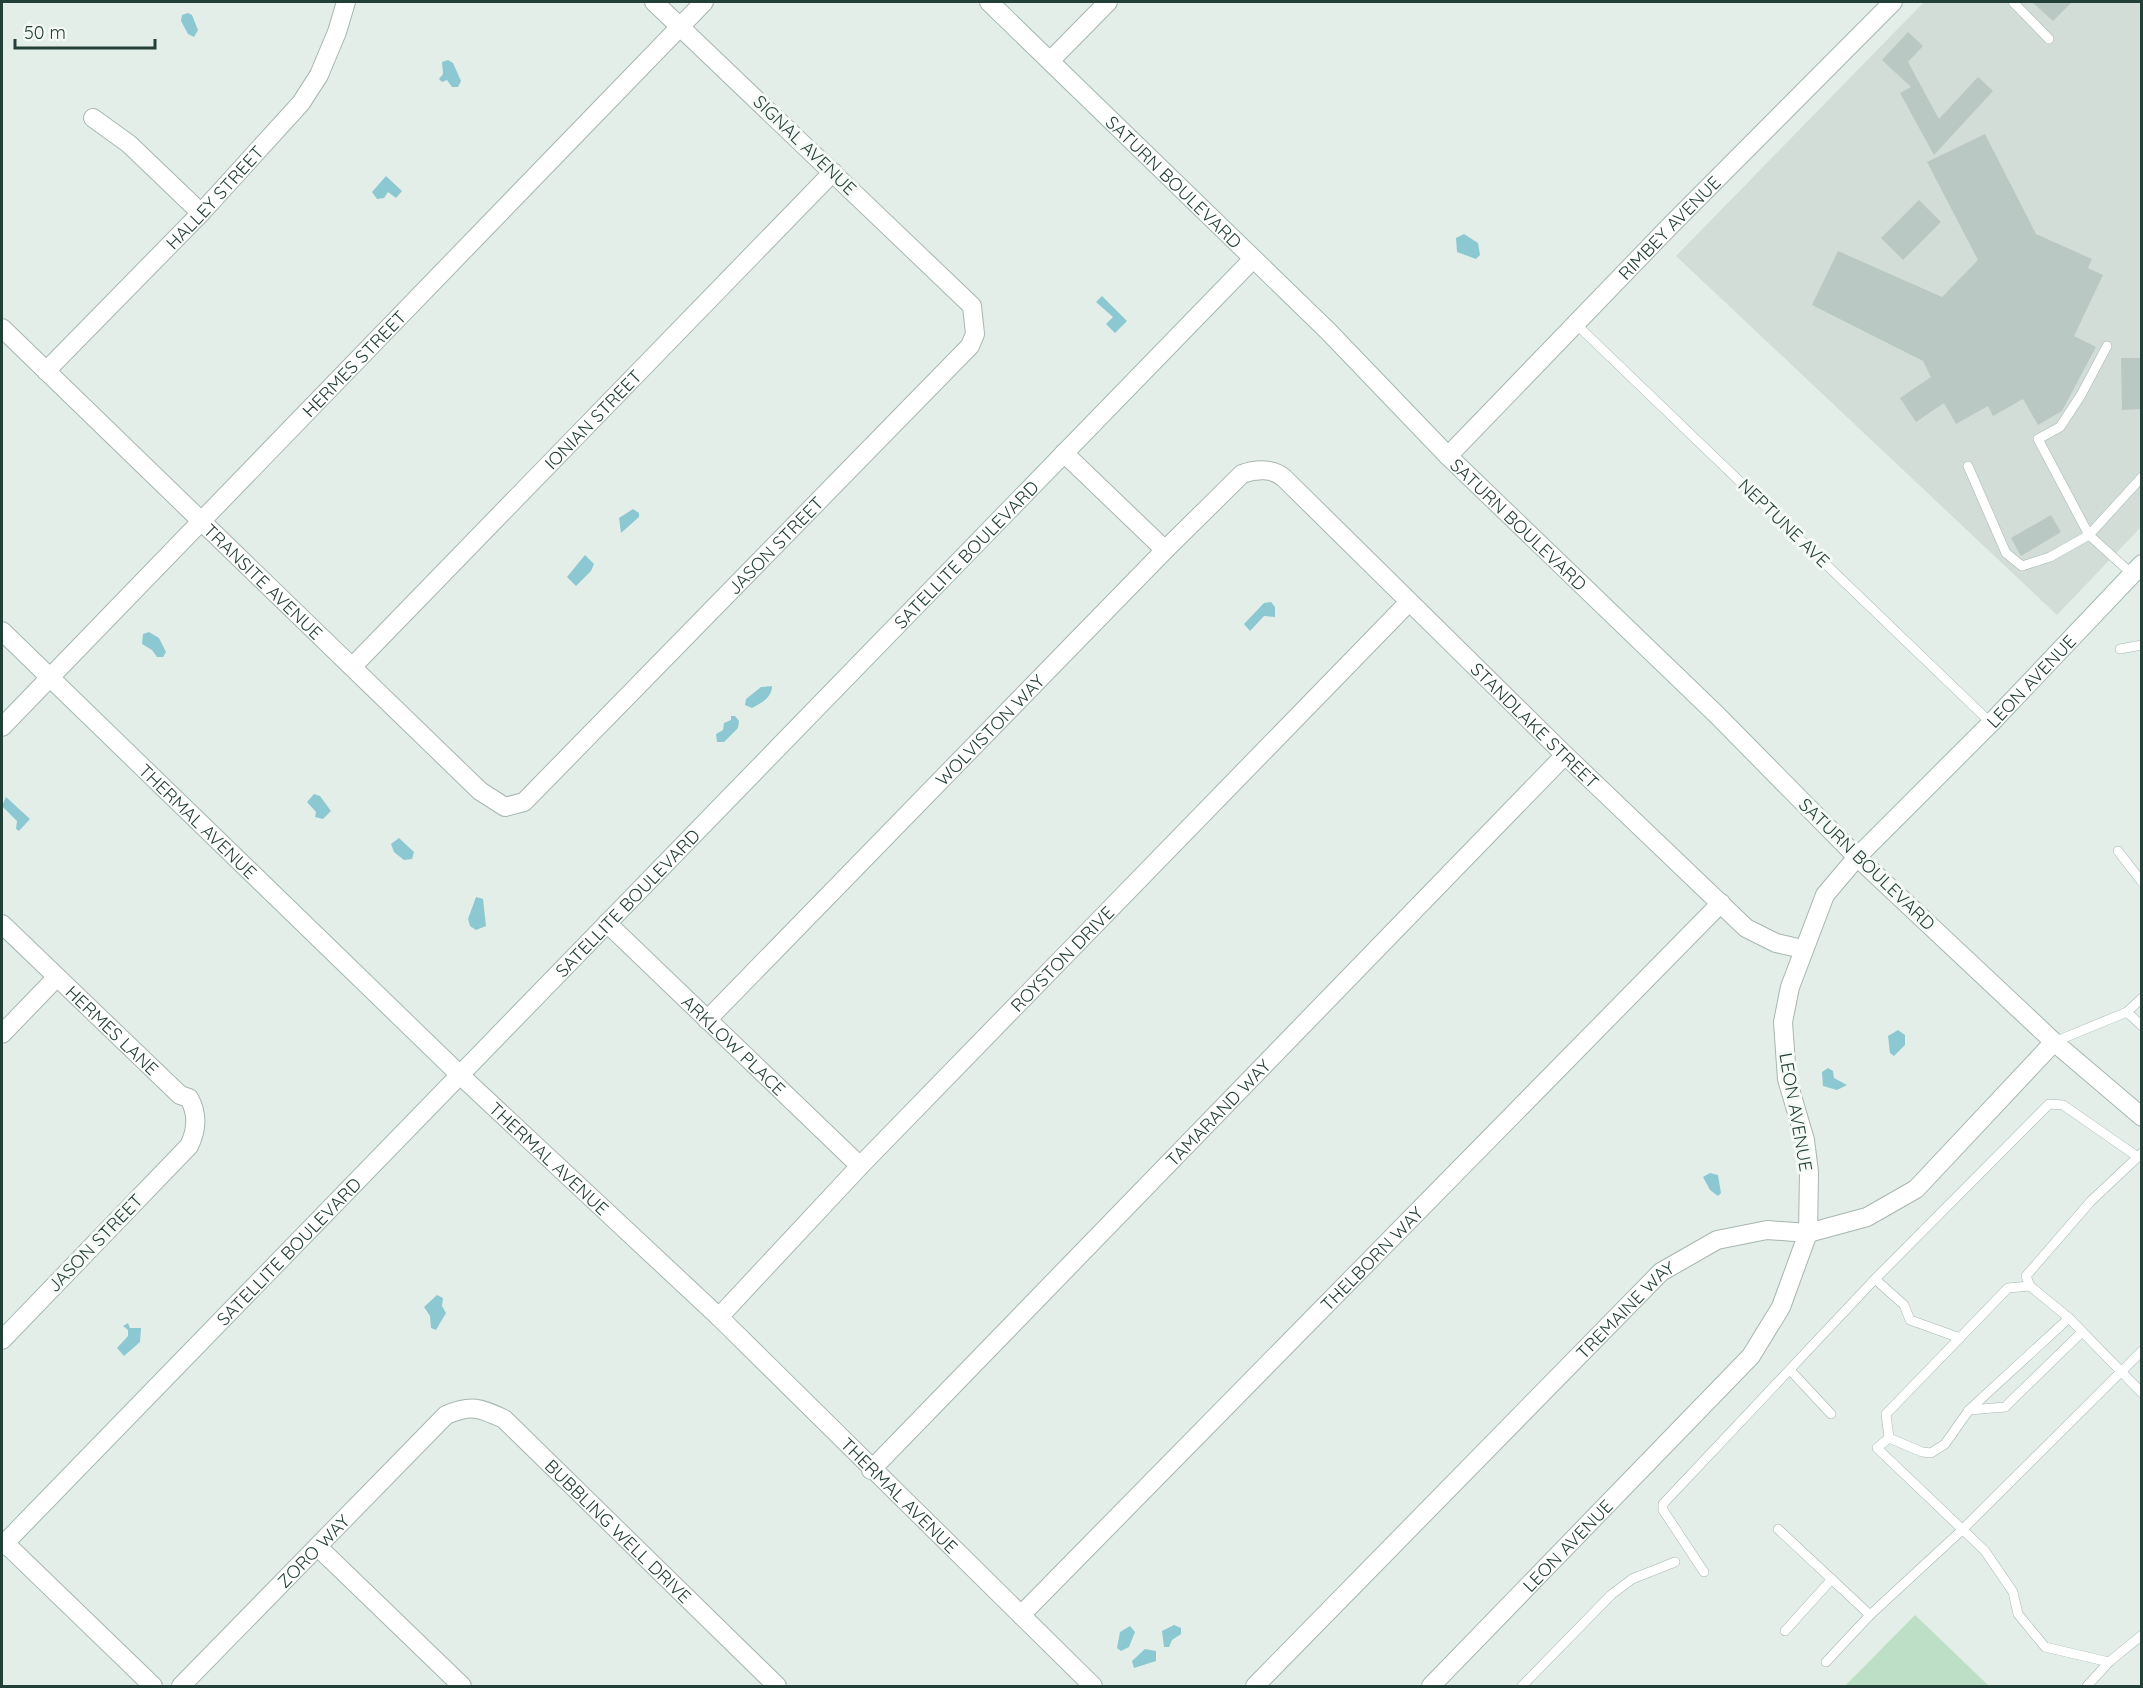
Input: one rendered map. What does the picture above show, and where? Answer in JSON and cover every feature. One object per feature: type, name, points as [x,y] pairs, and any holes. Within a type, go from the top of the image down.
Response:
[{"type":"street","name":"HALLEY STREET","points":[[46,371],[201,213],[301,103],[319,75],[337,32],[346,2]]},
{"type":"street","name":"SIGNAL AVENUE","points":[[654,2],[955,290]]},
{"type":"street","name":"HERMES STREET","points":[[2,727],[704,2]]},
{"type":"street","name":"SATURN BOULEVARD","points":[[989,2],[1328,331],[1448,456],[1717,715],[1857,857],[2054,1042],[2142,1117]]},
{"type":"street","points":[[1050,62],[1108,2]]},
{"type":"street","name":"RIMBEY AVENUE","points":[[1448,456],[1893,2]]},
{"type":"street","points":[[93,118],[129,144],[201,213]]},
{"type":"street","name":"IONIAN STREET","points":[[353,666],[833,172]]},
{"type":"street","name":"SATELLITE BOULEVARD","points":[[3,1544],[1253,259]]},
{"type":"street","name":"JASON STREET","points":[[536,792],[970,346],[975,334],[972,306],[955,290]]},
{"type":"street","name":"TRANSITE AVENUE","points":[[2,328],[492,801],[505,807],[524,802],[536,792]]},
{"type":"street","points":[[1064,453],[1165,550]]},
{"type":"street","name":"WOLVISTON WAY","points":[[707,1020],[1165,550],[1242,474],[1252,470],[1277,472],[1284,478]]},
{"type":"street","name":"STANDLAKE STREET","points":[[1284,478],[1565,755],[1746,927],[1776,943],[1803,949]]},
{"type":"street","name":"LEON AVENUE","points":[[1431,1686],[1751,1356],[1781,1307],[1808,1233],[1809,1172],[1804,1140],[1787,1079],[1783,1022],[1790,987],[1826,895],[1857,857],[1991,723],[2137,569]]},
{"type":"street","name":"ROYSTON DRIVE","points":[[719,1317],[860,1166],[1409,602]]},
{"type":"street","name":"THERMAL AVENUE","points":[[2,632],[460,1075],[719,1317],[871,1470],[1093,1686]]},
{"type":"street","name":"TAMARAND WAY","points":[[871,1470],[1565,755]]},
{"type":"street","name":"THELBORN WAY","points":[[1021,1615],[1720,903]]},
{"type":"street","name":"ARKLOW PLACE","points":[[607,923],[860,1166]]},
{"type":"street","name":"HERMES LANE","points":[[2,924],[180,1095],[189,1098],[196,1110],[195,1135],[189,1146]]},
{"type":"street","points":[[2,1034],[57,977]]},
{"type":"street","name":"TREMAINE WAY","points":[[1255,1686],[1661,1272],[1717,1240],[1767,1230],[1808,1233],[1867,1217],[1916,1189],[2054,1042]]},
{"type":"street","name":"JASON STREET","points":[[2,1340],[189,1146]]},
{"type":"street","name":"BUBBLING WELL DRIVE","points":[[446,1415],[461,1408],[480,1408],[504,1419],[777,1686]]},
{"type":"street","name":"ZORO WAY","points":[[181,1686],[446,1415]]},
{"type":"street","points":[[3,1544],[153,1686]]},
{"type":"street","points":[[318,1547],[462,1686]]},
{"type":"lane","points":[[2013,2],[2049,39]]},
{"type":"lane","name":"NEPTUNE AVE","points":[[1576,324],[1991,723]]},
{"type":"lane","points":[[2107,346],[2081,395],[2060,427],[2038,439],[2089,535],[2137,569]]},
{"type":"lane","points":[[1968,466],[2006,553],[2022,566],[2050,557],[2089,535],[2142,477]]},
{"type":"lane","points":[[2120,649],[2142,645]]},
{"type":"lane","points":[[2118,851],[2142,882]]},
{"type":"lane","points":[[2054,1042],[2127,1012],[2142,998]]},
{"type":"lane","points":[[2127,1012],[2142,1026]]},
{"type":"lane","points":[[1704,1572],[1663,1510],[1663,1504],[1875,1279],[2049,1104],[2063,1105],[2140,1155],[2091,1201],[2026,1276],[2030,1286],[2068,1318],[2142,1393]]},
{"type":"lane","points":[[1875,1279],[1904,1305],[1910,1320],[1960,1338]]},
{"type":"lane","points":[[1889,1438],[1886,1414],[2008,1288],[2030,1286]]},
{"type":"lane","points":[[1889,1438],[1922,1452],[1931,1453],[1945,1444],[1969,1410],[2068,1318]]},
{"type":"lane","points":[[1969,1410],[2006,1407],[2082,1332]]},
{"type":"lane","points":[[1826,1662],[1870,1615],[1962,1530],[2142,1351]]},
{"type":"lane","points":[[1790,1370],[1831,1414]]},
{"type":"lane","points":[[1889,1438],[1877,1448],[1985,1551],[2013,1592],[2018,1614],[2045,1647],[2109,1662]]},
{"type":"lane","points":[[1778,1529],[1870,1615]]},
{"type":"lane","points":[[1522,1686],[1611,1595],[1632,1579],[1675,1562]]},
{"type":"lane","points":[[1785,1630],[1832,1580]]},
{"type":"lane","points":[[2087,1686],[2109,1662],[2142,1635]]},
{"type":"shaded area","points":[[1924,2],[2141,2],[2141,527],[2057,615],[1676,256]]},
{"type":"green space","points":[[1915,1615],[1989,1686],[1845,1686]]},
{"type":"water","points":[[188,13],[192,15],[198,30],[194,37],[188,34],[181,21],[182,15]]},
{"type":"water","points":[[448,60],[453,63],[461,81],[458,87],[452,87],[447,80],[442,82],[439,79],[443,74],[442,62]]},
{"type":"water","points":[[386,176],[402,191],[396,198],[388,192],[384,198],[377,199],[372,192]]},
{"type":"water","points":[[1464,234],[1478,243],[1480,255],[1476,259],[1457,252],[1456,238]]},
{"type":"water","points":[[1102,296],[1127,321],[1115,333],[1106,324],[1113,317],[1096,302]]},
{"type":"water","points":[[633,509],[639,513],[639,517],[621,533],[619,518]]},
{"type":"water","points":[[585,555],[594,564],[591,571],[576,586],[567,577]]},
{"type":"water","points":[[1271,602],[1275,607],[1275,617],[1264,616],[1250,631],[1244,624],[1264,603]]},
{"type":"water","points":[[149,632],[159,638],[166,652],[163,657],[157,657],[152,650],[142,644],[143,634]]},
{"type":"water","points":[[772,686],[763,702],[752,708],[745,705],[746,699],[761,687]]},
{"type":"water","points":[[731,716],[735,716],[739,721],[738,728],[724,742],[717,742],[716,734],[723,730],[724,723],[731,720]]},
{"type":"water","points":[[314,794],[320,796],[331,811],[323,819],[315,817],[316,812],[307,802]]},
{"type":"water","points":[[6,797],[30,819],[19,831],[16,829],[17,821],[2,806]]},
{"type":"water","points":[[399,838],[414,852],[412,859],[404,860],[394,852],[391,844]]},
{"type":"water","points":[[476,897],[483,899],[486,926],[476,930],[470,926],[468,919]]},
{"type":"water","points":[[1898,1030],[1905,1035],[1905,1045],[1894,1056],[1890,1053],[1888,1036]]},
{"type":"water","points":[[1828,1068],[1833,1071],[1834,1078],[1847,1085],[1837,1090],[1823,1086],[1822,1072]]},
{"type":"water","points":[[1710,1173],[1718,1175],[1721,1193],[1718,1196],[1710,1190],[1703,1177]]},
{"type":"water","points":[[437,1295],[443,1298],[442,1306],[446,1313],[436,1330],[431,1328],[430,1316],[424,1307]]},
{"type":"water","points":[[128,1323],[130,1328],[141,1328],[140,1342],[124,1356],[117,1348],[128,1336],[128,1330],[123,1326]]},
{"type":"water","points":[[1174,1625],[1181,1628],[1181,1634],[1172,1640],[1169,1647],[1164,1647],[1162,1631]]},
{"type":"water","points":[[1130,1626],[1135,1632],[1129,1647],[1121,1651],[1117,1648],[1120,1632]]},
{"type":"water","points":[[1145,1649],[1156,1651],[1156,1661],[1134,1668],[1132,1661]]},
{"type":"building","points":[[2032,2],[2072,2],[2053,21]]},
{"type":"building","points":[[1908,32],[1923,46],[1908,62],[1939,119],[1978,77],[1993,91],[1934,155],[1900,93],[1911,87],[1882,60]]},
{"type":"building","points":[[1985,134],[2036,234],[2092,259],[2088,268],[2103,275],[2074,336],[2096,347],[2062,411],[2038,425],[2023,399],[1993,416],[1988,406],[1956,424],[1944,403],[1916,422],[1900,398],[1931,377],[1923,361],[1812,305],[1838,251],[1942,297],[1978,260],[1927,162]]},
{"type":"building","points":[[1919,200],[1941,222],[1903,260],[1881,238]]},
{"type":"building","points":[[2121,358],[2142,358],[2142,409],[2122,410]]},
{"type":"building","points":[[2051,515],[2061,532],[2021,556],[2011,538]]}]
